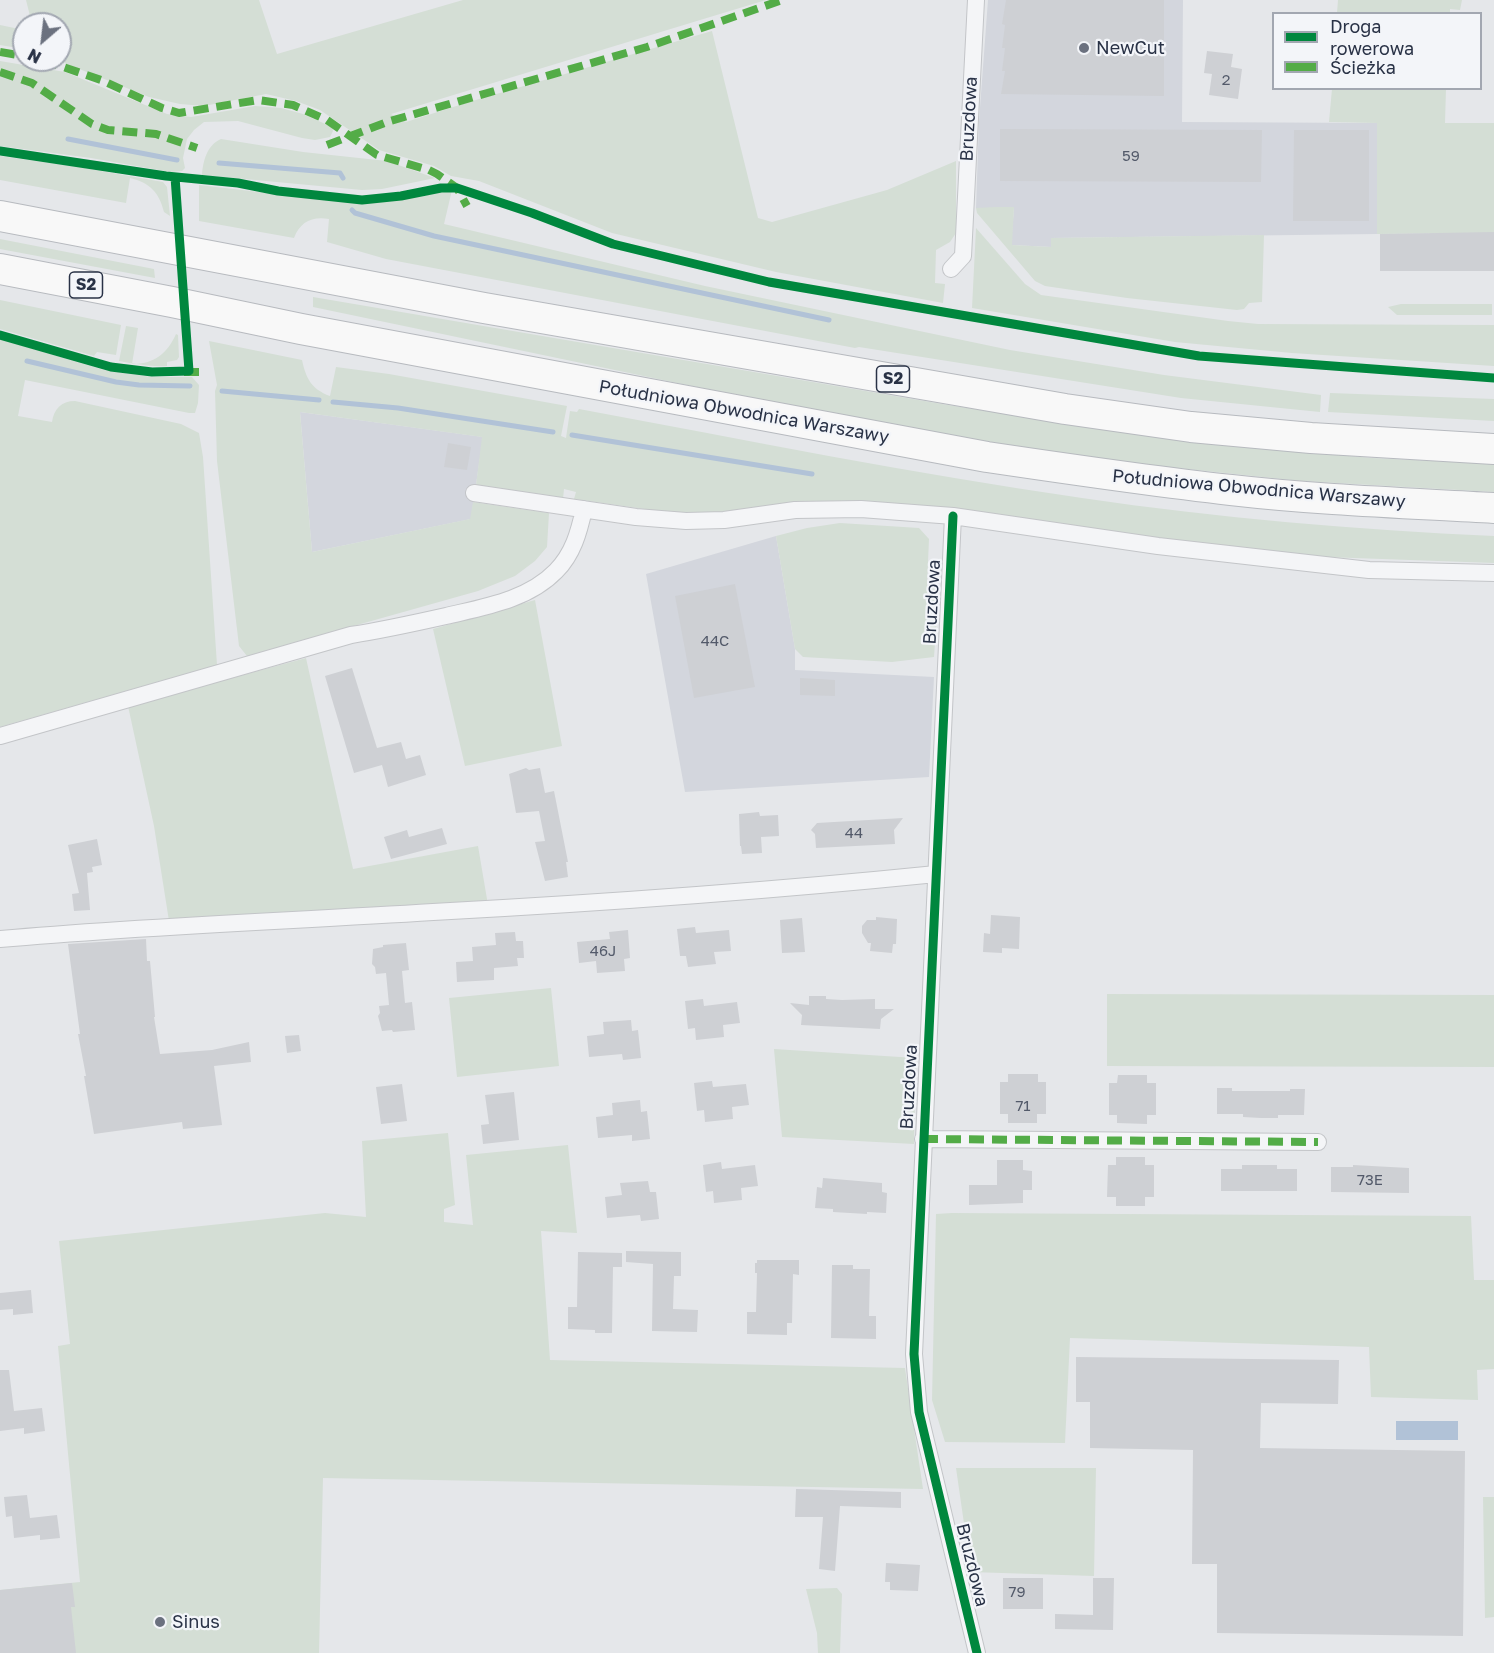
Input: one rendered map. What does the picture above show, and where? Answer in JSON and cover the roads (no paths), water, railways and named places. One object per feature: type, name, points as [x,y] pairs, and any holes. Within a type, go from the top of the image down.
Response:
[{"type":"highway","name":"S2","points":[[0,216],[507,312],[1065,409],[1191,427],[1289,436],[1494,449]]},
{"type":"highway","name":"Południowa Obwodnica Warszawy","points":[[0,269],[172,302],[301,330],[987,457],[1091,473],[1244,491],[1346,500],[1494,508]]},
{"type":"street","name":"Bruzdowa","points":[[951,269],[963,256],[976,0]]},
{"type":"street","points":[[474,493],[636,517],[686,521],[724,520],[827,508],[953,516],[1158,546],[1357,568],[1494,573]]},
{"type":"street","points":[[0,736],[351,635],[387,630],[491,606],[520,596],[542,583],[567,558],[580,528],[584,509]]},
{"type":"street","name":"Bruzdowa","points":[[953,516],[914,1354],[915,1381],[923,1431],[976,1653]]},
{"type":"street","points":[[0,939],[233,923],[647,900],[936,874]]},
{"type":"street","points":[[923,1139],[1318,1142]]},
{"type":"water","points":[[1396,1421],[1458,1421],[1458,1440],[1396,1440]]},
{"type":"waterway","points":[[68,139],[177,160]]},
{"type":"waterway","points":[[219,163],[340,173],[343,178]]},
{"type":"waterway","points":[[352,210],[355,213],[434,236],[829,320]]},
{"type":"waterway","points":[[27,361],[116,382],[190,386]]},
{"type":"waterway","points":[[222,391],[319,400]]},
{"type":"waterway","points":[[333,402],[398,408],[553,432]]},
{"type":"waterway","points":[[572,435],[812,474]]},
{"type":"place","name":"NewCut","points":[[1084,48]]},
{"type":"place","name":"Sinus","points":[[160,1622]]}]
